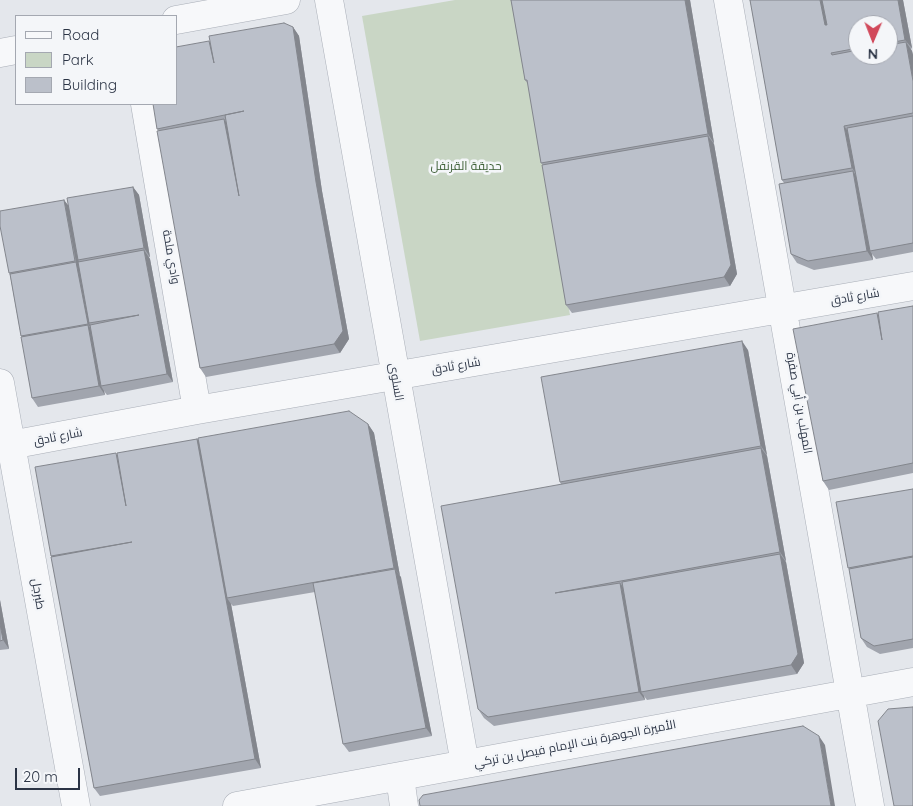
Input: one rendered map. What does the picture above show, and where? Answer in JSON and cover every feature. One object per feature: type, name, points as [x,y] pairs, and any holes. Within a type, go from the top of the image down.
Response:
[{"type":"street","points":[[178,20],[286,0]]},
{"type":"street","name":"السلوى","points":[[329,0],[465,764]]},
{"type":"street","name":"المهلب بن أبي صفرة","points":[[728,0],[870,806]]},
{"type":"street","points":[[0,53],[15,50]]},
{"type":"street","name":"وادي ملحة","points":[[145,105],[197,410]]},
{"type":"street","name":"شارع ثادق","points":[[6,446],[197,410],[913,286]]},
{"type":"street","name":"طبرجل","points":[[0,383],[6,446],[76,806]]},
{"type":"street","name":"الأميرة الجوهرة بنت الإمام فيصل بن تركي","points":[[237,806],[913,682]]},
{"type":"street","points":[[400,777],[404,806]]},
{"type":"green space","name":"حديقة القرنفل","points":[[455,0],[514,0],[570,315],[420,341],[362,16]]},
{"type":"building","points":[[511,0],[685,0],[708,134],[541,163]]},
{"type":"building","points":[[750,0],[820,0],[825,25],[827,25],[822,0],[898,0],[905,40],[898,41],[898,15],[848,15],[848,50],[831,53],[832,55],[848,52],[848,65],[898,65],[898,43],[906,42],[913,81],[913,113],[844,126],[852,168],[782,180]]},
{"type":"building","points":[[284,23],[293,27],[316,182],[343,331],[334,344],[200,368],[157,131],[224,119],[239,196],[225,115],[244,111],[157,129],[153,105],[178,105],[178,47],[209,41],[214,63],[209,36]]},
{"type":"building","points":[[913,116],[913,243],[870,251],[847,128]]},
{"type":"building","points":[[708,136],[731,265],[724,277],[566,305],[542,165]]},
{"type":"building","points":[[853,171],[867,251],[808,261],[791,254],[779,184]]},
{"type":"building","points":[[133,187],[144,248],[78,260],[67,198]]},
{"type":"building","points":[[64,200],[75,261],[9,273],[0,226],[0,211]]},
{"type":"building","points":[[144,250],[167,374],[101,386],[90,325],[139,315],[89,323],[78,262]]},
{"type":"building","points":[[76,262],[88,324],[21,336],[10,274]]},
{"type":"building","points":[[913,306],[913,463],[823,481],[793,329],[877,313],[882,340],[878,312]]},
{"type":"building","points":[[88,325],[99,386],[32,398],[21,337]]},
{"type":"building","points":[[742,341],[761,446],[560,482],[541,377]]},
{"type":"building","points":[[349,411],[368,424],[394,568],[227,598],[198,438]]},
{"type":"building","points":[[197,439],[255,759],[94,788],[51,557],[132,542],[51,556],[35,467],[116,453],[126,506],[117,453]]},
{"type":"building","points":[[761,448],[780,552],[555,593],[620,583],[639,692],[488,717],[478,709],[441,506]]},
{"type":"building","points":[[913,489],[913,556],[848,568],[836,502]]},
{"type":"building","points":[[780,554],[798,654],[791,665],[641,692],[622,582]]},
{"type":"building","points":[[913,557],[913,639],[874,646],[861,638],[849,569]]},
{"type":"building","points":[[395,569],[426,728],[343,744],[313,583]]},
{"type":"building","points":[[0,624],[3,640],[0,641]]},
{"type":"building","points":[[913,707],[913,806],[894,806],[878,721],[888,709]]},
{"type":"building","points":[[803,726],[819,736],[831,806],[420,806],[419,800],[423,795]]}]
